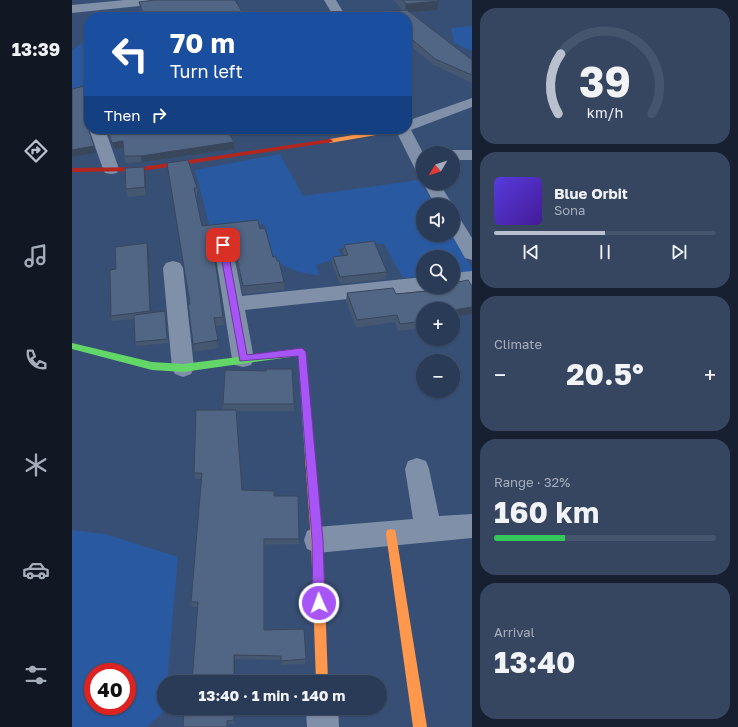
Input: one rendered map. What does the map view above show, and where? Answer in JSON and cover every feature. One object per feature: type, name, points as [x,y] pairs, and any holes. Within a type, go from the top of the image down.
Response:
[{"type":"street","points":[[72,9],[104,6],[120,2],[160,0]]},
{"type":"street","points":[[330,0],[337,12]]},
{"type":"street","points":[[104,6],[115,12]]},
{"type":"street","points":[[412,124],[472,102]]},
{"type":"street","points":[[99,134],[111,169]]},
{"type":"street","points":[[72,170],[142,169],[377,134]]},
{"type":"street","points":[[406,134],[416,153]]},
{"type":"street","points":[[460,155],[472,155]]},
{"type":"street","points":[[460,231],[470,245]]},
{"type":"street","points":[[223,245],[243,359]]},
{"type":"street","points":[[173,268],[183,368]]},
{"type":"street","points":[[460,279],[472,278]]},
{"type":"street","points":[[234,304],[416,285]]},
{"type":"street","points":[[72,346],[152,366],[183,368],[302,352],[318,540],[322,675]]},
{"type":"street","points":[[417,468],[428,530]]},
{"type":"street","points":[[318,540],[472,526]]},
{"type":"street","points":[[391,534],[420,727]]},
{"type":"street","points":[[322,715],[323,727]]},
{"type":"shaded area","points":[[472,26],[472,51],[454,43],[451,28]]},
{"type":"shaded area","points":[[84,42],[84,89],[72,92],[72,50]]},
{"type":"shaded area","points":[[280,154],[303,196],[416,180],[416,190],[425,190],[430,198],[416,198],[416,242],[456,242],[472,269],[472,273],[460,274],[460,250],[416,250],[416,277],[403,278],[384,244],[369,243],[338,249],[342,257],[316,265],[320,275],[308,274],[289,268],[274,257],[264,224],[210,227],[195,170]]},
{"type":"shaded area","points":[[72,530],[105,534],[178,557],[168,675],[157,675],[157,715],[160,715],[147,727],[72,727]]},
{"type":"building","points":[[155,0],[235,0],[242,12],[143,12],[139,2]]},
{"type":"building","points":[[403,0],[438,0],[439,1],[406,4]]},
{"type":"building","points":[[407,10],[410,12],[379,12]]},
{"type":"building","points":[[412,14],[472,60],[472,75],[435,59],[412,39]]},
{"type":"building","points":[[84,86],[84,134],[90,134],[94,146],[72,150],[72,89]]},
{"type":"building","points":[[109,134],[229,134],[234,142],[141,156],[124,156],[123,141],[112,143]]},
{"type":"building","points":[[188,160],[197,188],[194,188],[202,226],[258,220],[260,229],[265,228],[273,257],[276,257],[277,261],[279,261],[284,282],[243,286],[231,232],[223,229],[215,231],[212,237],[223,317],[214,318],[218,340],[193,344],[188,304],[190,304],[167,163]]},
{"type":"building","points":[[144,167],[145,187],[126,189],[125,168]]},
{"type":"building","points":[[374,241],[387,272],[340,277],[333,257],[348,255],[344,245]]},
{"type":"building","points":[[147,243],[150,311],[111,316],[110,270],[116,269],[115,247]]},
{"type":"building","points":[[468,280],[472,286],[472,307],[460,309],[460,302],[416,302],[416,322],[400,324],[397,315],[357,320],[347,293],[393,288],[396,294],[416,292],[416,294],[460,294],[460,282]]},
{"type":"building","points":[[165,311],[167,339],[135,342],[134,315]]},
{"type":"building","points":[[266,369],[292,369],[294,404],[223,404],[225,370],[266,371]]},
{"type":"building","points":[[196,410],[236,410],[242,490],[274,491],[274,496],[298,496],[299,539],[264,539],[264,630],[304,629],[306,659],[281,661],[281,656],[234,655],[234,675],[193,675],[198,602],[191,602],[202,473],[194,473]]},
{"type":"building","points":[[184,715],[234,715],[234,720],[227,721],[227,727],[183,727]]},
{"type":"traffic: fast","points":[[72,346],[152,366],[183,368],[302,352],[310,457]]},
{"type":"traffic: slow","points":[[330,141],[370,134]]},
{"type":"traffic: slow","points":[[310,457],[317,540],[322,675]]},
{"type":"traffic: slow","points":[[391,534],[420,727]]},
{"type":"traffic: jam","points":[[72,170],[142,169],[330,141]]},
{"type":"route","points":[[223,245],[243,359],[302,352],[318,540],[319,603]]}]
